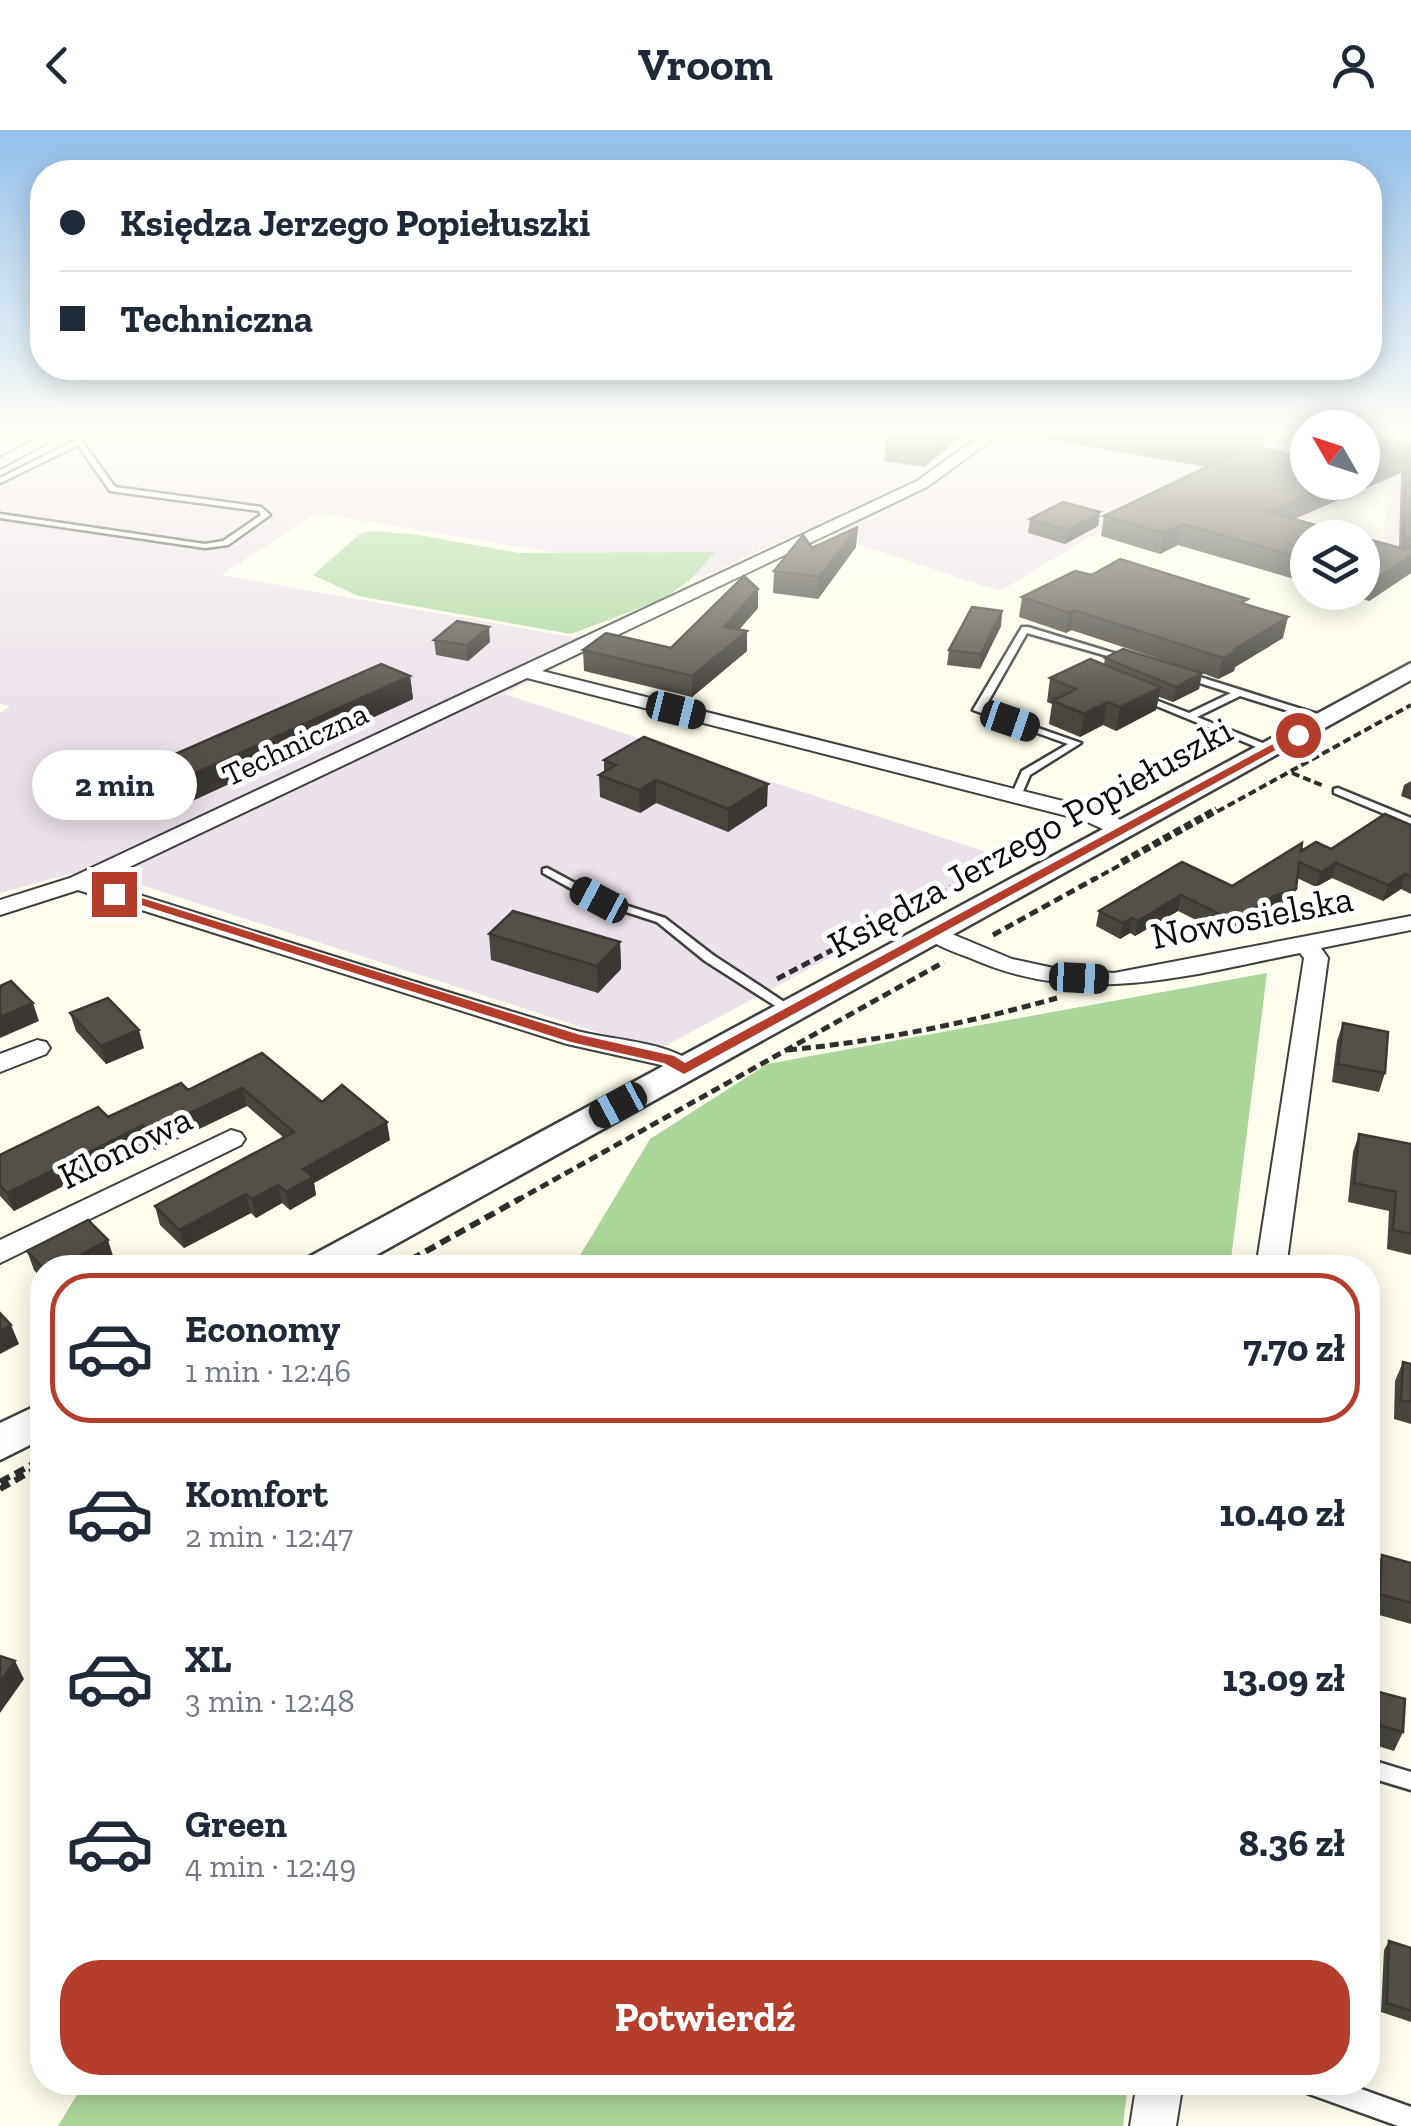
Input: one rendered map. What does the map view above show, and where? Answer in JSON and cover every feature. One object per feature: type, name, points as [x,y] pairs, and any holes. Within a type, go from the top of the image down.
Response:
[{"type":"street","name":"Techniczna","points":[[0,908],[78,883],[837,524]]},
{"type":"street","name":"Księdza Jerzego Popiełuszki","points":[[345,1255],[1124,830],[1282,764],[1324,719],[1411,670]]},
{"type":"street","points":[[525,672],[1091,814],[1124,830]]},
{"type":"street","points":[[78,883],[576,1039],[669,1060],[684,1069]]},
{"type":"street","name":"Nowosielska","points":[[935,934],[1005,965],[1044,974],[1114,980],[1411,923]]},
{"type":"street","points":[[1273,1255],[1316,958],[1306,945]]},
{"type":"street","points":[[0,1064],[37,1048]]},
{"type":"street","name":"Klonowa","points":[[0,1253],[231,1139]]},
{"type":"street","points":[[0,1442],[30,1426]]},
{"type":"street","points":[[1153,2126],[1158,2095]]},
{"type":"lane","points":[[56,524],[205,546],[225,543],[254,524]]},
{"type":"lane","points":[[1016,796],[1026,773],[1076,743],[978,710],[1025,629],[1135,661]]},
{"type":"lane","points":[[1076,662],[1082,646]]},
{"type":"lane","points":[[1170,672],[1324,719]]},
{"type":"lane","points":[[1189,717],[1240,692]]},
{"type":"lane","points":[[1136,695],[1282,764]]},
{"type":"lane","points":[[1338,791],[1411,822]]},
{"type":"lane","points":[[547,872],[599,900],[660,920],[709,958],[792,1011]]},
{"type":"lane","points":[[1380,1771],[1411,1780]]},
{"type":"lane","points":[[1345,2095],[1411,2119]]},
{"type":"path","points":[[419,1255],[967,950],[1282,764],[1411,705]]},
{"type":"path","points":[[1396,711],[1411,716]]},
{"type":"path","points":[[1282,764],[1338,791]]},
{"type":"path","points":[[823,1047],[970,1022],[1070,995]]},
{"type":"path","points":[[0,1485],[30,1469]]},
{"type":"shaded area","points":[[0,524],[299,524],[221,575],[606,643],[504,694],[1011,860],[656,1051],[119,878],[69,874],[0,893],[0,713],[10,706],[0,704]]},
{"type":"shaded area","points":[[383,524],[1111,524],[1000,591],[808,528],[702,577]]},
{"type":"shaded area","points":[[1254,524],[1290,524],[1280,531]]},
{"type":"shaded area","points":[[1385,524],[1411,524],[1411,564],[1384,550]]},
{"type":"green space","points":[[375,531],[519,553],[715,552],[689,581],[661,600],[571,634],[358,596],[313,575],[361,533]]},
{"type":"green space","points":[[1267,973],[1232,1255],[580,1255],[650,1139],[767,1064]]},
{"type":"green space","points":[[77,2095],[1127,2095],[1123,2126],[58,2126]]},
{"type":"building","points":[[1047,524],[1078,524],[1067,530]]},
{"type":"building","points":[[1133,524],[1182,524],[1164,533]]},
{"type":"building","points":[[1183,524],[1290,524],[1290,555]]},
{"type":"building","points":[[1405,524],[1411,524],[1411,539],[1406,538],[1406,547],[1411,548],[1411,556],[1380,576],[1380,542],[1404,549]]},
{"type":"building","points":[[858,527],[819,577],[774,571],[803,535],[812,548]]},
{"type":"building","points":[[1120,559],[1248,599],[1241,603],[1288,617],[1223,658],[1022,597],[1075,571],[1092,575]]},
{"type":"building","points":[[744,576],[758,589],[724,627],[747,631],[692,676],[583,650],[606,633],[671,648]]},
{"type":"building","points":[[972,607],[1002,611],[981,654],[949,650]]},
{"type":"building","points":[[457,621],[489,627],[467,645],[434,640]]},
{"type":"building","points":[[1123,649],[1202,673],[1176,687],[1105,658]]},
{"type":"building","points":[[1090,659],[1161,687],[1120,707],[1107,702],[1084,714],[1053,701],[1076,689],[1050,678]]},
{"type":"building","points":[[381,664],[410,676],[187,777],[157,762]]},
{"type":"building","points":[[644,737],[768,784],[728,809],[656,780],[639,790],[599,775],[616,765],[604,760]]},
{"type":"building","points":[[1385,814],[1411,825],[1411,877],[1405,874],[1388,885],[1336,863],[1321,872],[1299,862],[1296,889],[1274,896],[1243,915],[1238,912],[1228,918],[1181,895],[1138,921],[1132,918],[1123,923],[1099,911],[1182,862],[1232,886],[1302,843],[1301,851],[1316,842],[1331,849]]},
{"type":"building","points":[[513,911],[620,942],[597,966],[489,934]]},
{"type":"building","points":[[11,981],[33,1003],[0,1017],[0,986]]},
{"type":"building","points":[[108,998],[139,1030],[101,1046],[70,1013]]},
{"type":"building","points":[[1343,1023],[1388,1032],[1385,1073],[1338,1064]]},
{"type":"building","points":[[262,1053],[322,1102],[342,1085],[387,1122],[303,1169],[313,1177],[286,1192],[278,1185],[252,1199],[246,1194],[179,1230],[155,1206],[294,1132],[242,1088],[150,1132],[143,1125],[7,1193],[0,1185],[0,1155],[98,1107],[108,1117],[181,1083],[188,1090]]},
{"type":"building","points":[[1359,1134],[1411,1144],[1411,1234],[1393,1230],[1396,1192],[1354,1183]]},
{"type":"building","points":[[88,1220],[108,1240],[80,1255],[31,1255],[27,1251]]},
{"type":"building","points":[[0,1313],[11,1325],[0,1331]]},
{"type":"building","points":[[1403,1362],[1411,1364],[1411,1402],[1401,1400]]},
{"type":"building","points":[[1382,1555],[1411,1563],[1411,1603],[1380,1594]]},
{"type":"building","points":[[0,1656],[15,1661],[0,1682]]},
{"type":"building","points":[[1380,1692],[1405,1699],[1403,1732],[1380,1725]]},
{"type":"building","points":[[1389,1941],[1411,1948],[1411,2011],[1387,2003]]},
{"type":"route","points":[[114,894],[576,1039],[669,1060],[684,1069],[1298,735]]}]
